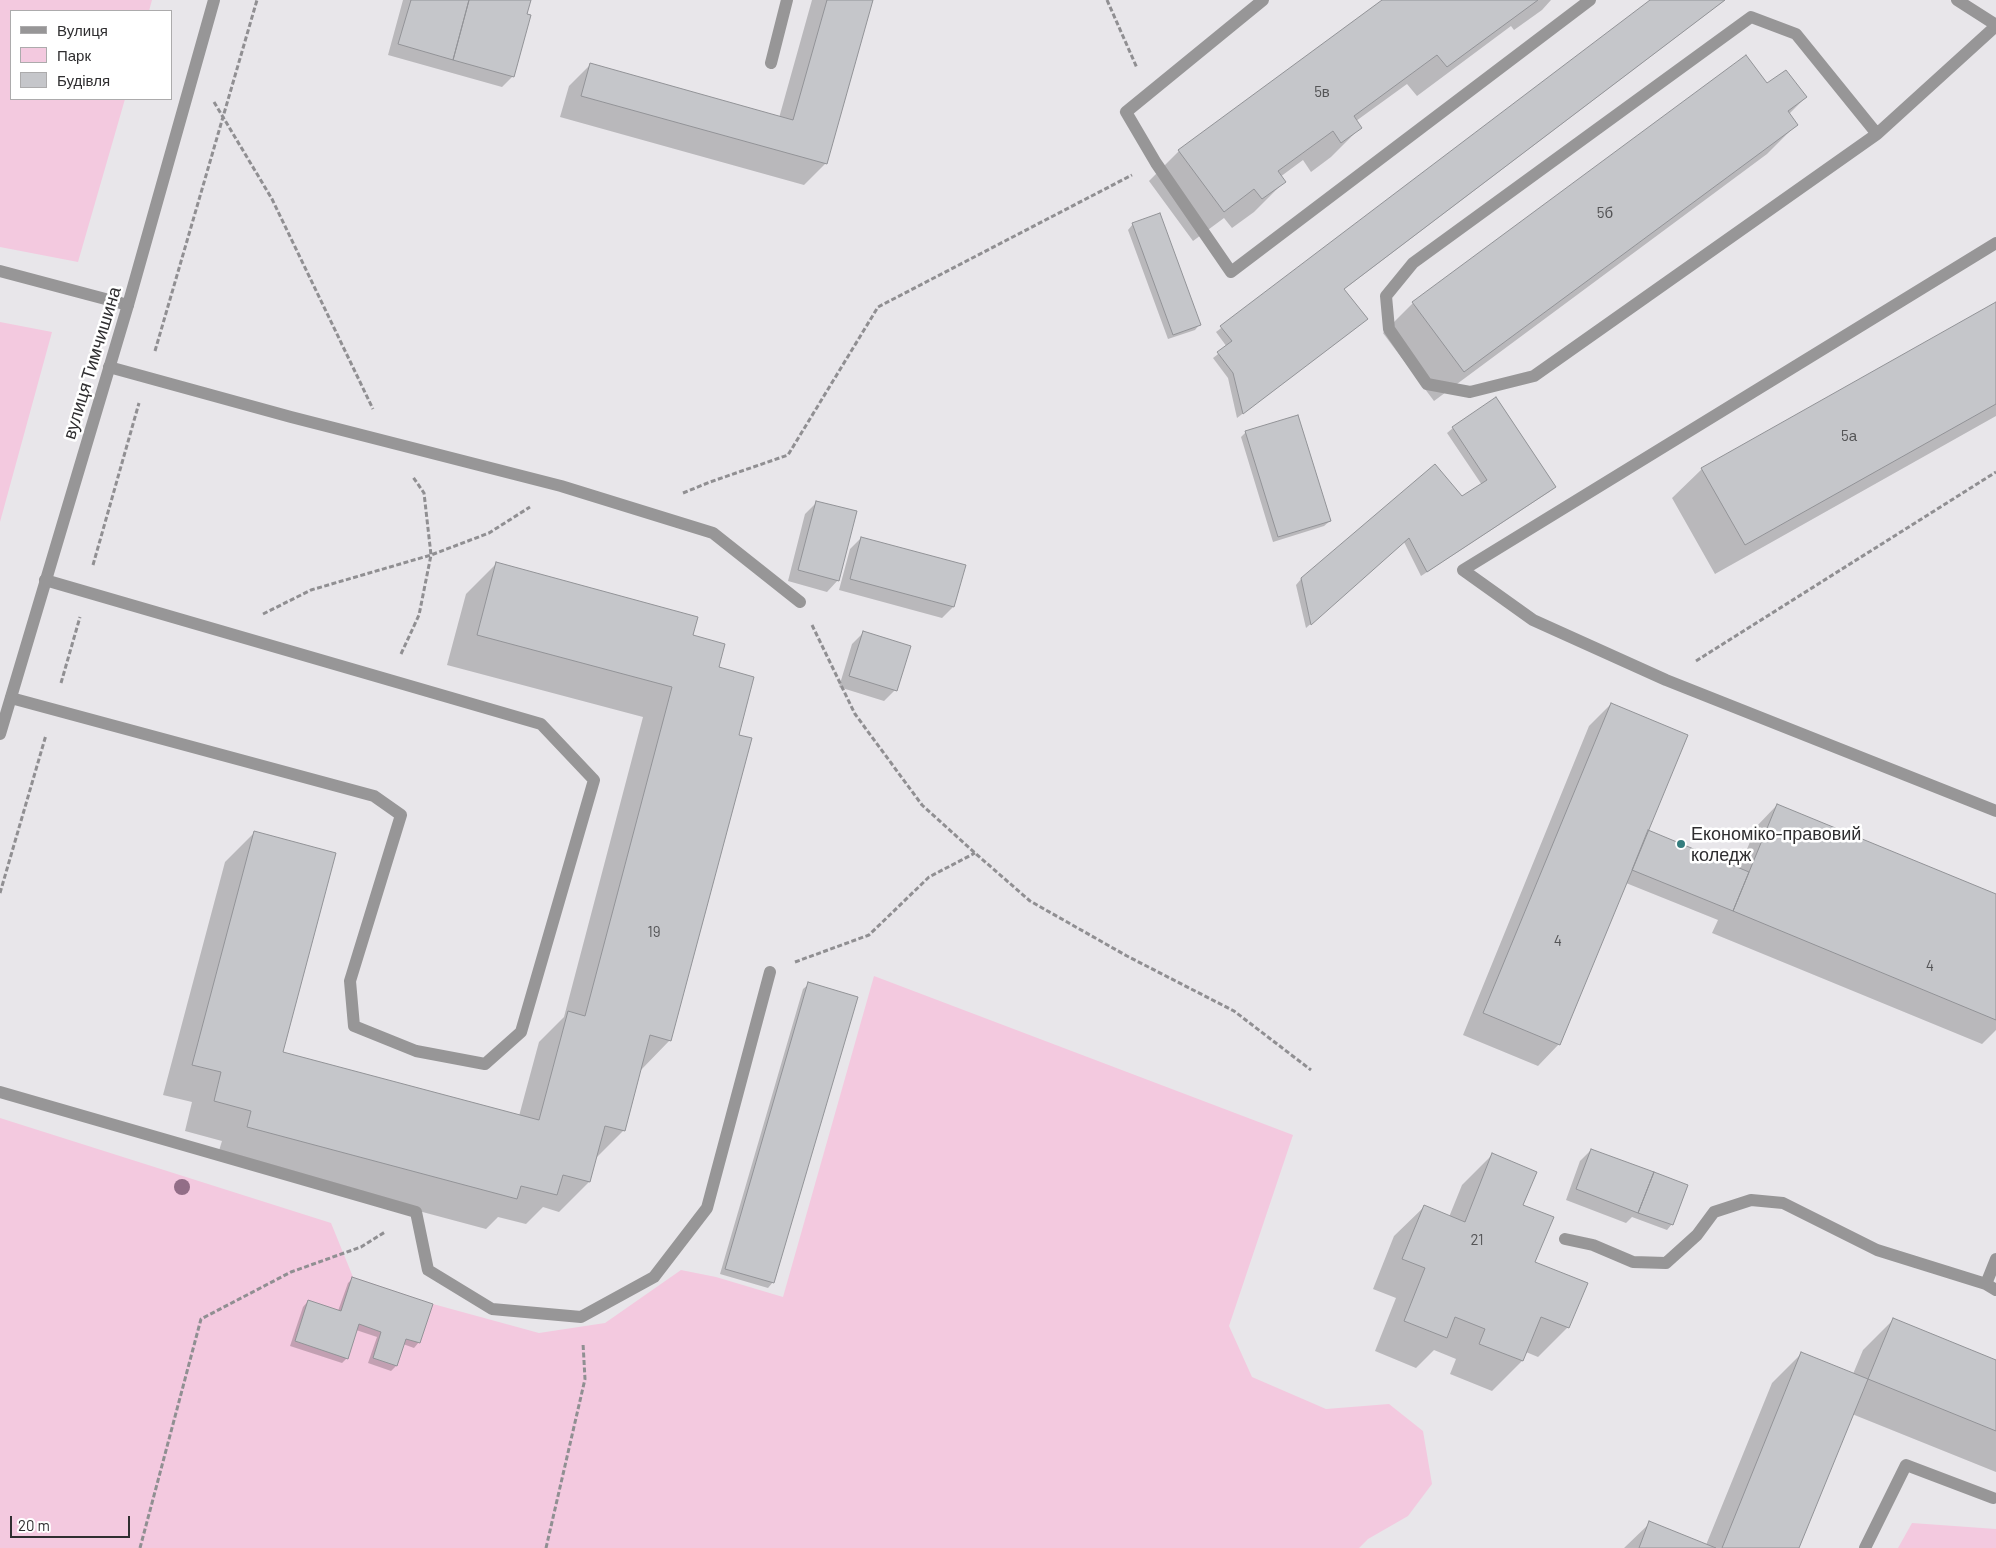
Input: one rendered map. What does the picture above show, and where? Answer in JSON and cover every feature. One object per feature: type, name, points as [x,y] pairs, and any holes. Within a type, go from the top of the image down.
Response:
[{"type":"street","name":"вулиця Тимчишина","points":[[0,734],[128,305],[214,0]]},
{"type":"street","points":[[771,63],[787,0]]},
{"type":"street","points":[[1263,0],[1126,112],[1156,163],[1231,272],[1590,0]]},
{"type":"street","points":[[1877,134],[1796,34],[1752,17],[1413,263],[1386,296],[1389,329],[1427,384],[1470,392],[1534,376],[1877,134],[1996,26],[1957,0]]},
{"type":"street","points":[[1996,243],[1463,570],[1533,620],[1666,680],[1996,811]]},
{"type":"street","points":[[0,271],[128,305]]},
{"type":"street","points":[[109,367],[390,443],[561,486],[713,533],[800,602]]},
{"type":"street","points":[[11,698],[374,796],[401,815],[350,980],[354,1026],[416,1051],[485,1064],[521,1032],[594,780],[541,724],[45,580]]},
{"type":"street","points":[[0,1092],[416,1212],[428,1270],[492,1309],[581,1317],[654,1277],[707,1208],[770,972]]},
{"type":"street","points":[[1565,1239],[1593,1246],[1633,1262],[1666,1263],[1697,1236],[1714,1212],[1751,1200],[1783,1203],[1877,1250],[1991,1287],[1996,1259]]},
{"type":"street","points":[[1865,1548],[1906,1465],[1993,1498]]},
{"type":"path","points":[[0,893],[54,709],[107,512],[257,0]]},
{"type":"path","points":[[1107,0],[1148,94]]},
{"type":"path","points":[[194,70],[272,199],[345,354],[390,443],[424,493],[431,555],[419,615],[389,680]]},
{"type":"path","points":[[641,511],[710,482],[788,455],[878,307],[1156,163]]},
{"type":"path","points":[[1666,680],[1996,472]]},
{"type":"path","points":[[228,633],[311,590],[431,555],[489,533],[561,486]]},
{"type":"path","points":[[800,602],[855,714],[922,805],[1030,900],[1127,956],[1234,1011],[1311,1070]]},
{"type":"path","points":[[770,972],[869,935],[929,877],[975,852]]},
{"type":"path","points":[[140,1548],[201,1319],[291,1272],[361,1247],[416,1212]]},
{"type":"path","points":[[546,1548],[585,1378],[581,1317]]},
{"type":"green space","points":[[0,0],[152,0],[149,10],[10,10],[10,100],[125,100],[78,262],[0,247]]},
{"type":"green space","points":[[0,322],[52,332],[0,522]]},
{"type":"green space","points":[[874,976],[1293,1135],[1229,1326],[1252,1377],[1326,1409],[1389,1404],[1423,1431],[1432,1484],[1408,1516],[1368,1539],[1359,1548],[0,1548],[0,1118],[331,1223],[353,1277],[433,1304],[539,1333],[605,1323],[681,1270],[716,1277],[783,1297]]},
{"type":"green space","points":[[1912,1523],[1996,1529],[1996,1548],[1898,1548]]},
{"type":"building","points":[[411,0],[469,0],[453,60],[398,44]]},
{"type":"building","points":[[469,0],[531,0],[527,14],[531,15],[514,77],[453,60]]},
{"type":"building","points":[[827,0],[873,0],[827,164],[581,96],[590,63],[793,120]]},
{"type":"building","points":[[1382,0],[1538,0],[1447,67],[1437,55],[1354,116],[1362,128],[1341,143],[1333,131],[1278,171],[1286,182],[1262,199],[1254,189],[1224,212],[1178,150]]},
{"type":"building","points":[[1650,0],[1725,0],[1344,289],[1368,319],[1243,414],[1233,373],[1217,352],[1232,341],[1220,326]]},
{"type":"building","points":[[1746,55],[1767,83],[1786,70],[1807,97],[1788,111],[1798,125],[1464,372],[1412,302]]},
{"type":"building","points":[[1160,213],[1201,325],[1173,335],[1132,223]]},
{"type":"building","points":[[1996,302],[1996,404],[1745,545],[1701,468]]},
{"type":"building","points":[[1496,397],[1556,487],[1427,572],[1409,538],[1311,625],[1301,578],[1435,464],[1462,496],[1487,480],[1452,427]]},
{"type":"building","points":[[1298,415],[1331,521],[1278,537],[1245,431]]},
{"type":"building","points":[[816,501],[857,511],[839,581],[798,570]]},
{"type":"building","points":[[861,537],[966,565],[954,607],[850,579]]},
{"type":"building","points":[[496,562],[698,617],[693,635],[725,644],[719,667],[754,677],[739,735],[752,738],[671,1041],[650,1035],[625,1131],[605,1126],[590,1182],[563,1175],[557,1195],[521,1186],[517,1199],[247,1127],[251,1111],[214,1101],[221,1072],[192,1065],[254,831],[336,853],[283,1052],[539,1120],[568,1011],[585,1016],[672,687],[477,635]]},
{"type":"building","points":[[863,631],[911,646],[897,691],[849,676]]},
{"type":"building","points":[[1611,703],[1688,735],[1560,1045],[1483,1013]]},
{"type":"building","points":[[1777,804],[1996,894],[1996,1020],[1733,911]]},
{"type":"building","points":[[1648,830],[1749,872],[1733,911],[1632,870]]},
{"type":"building","points":[[808,982],[858,997],[774,1283],[725,1269]]},
{"type":"building","points":[[1591,1149],[1654,1172],[1638,1213],[1576,1189]]},
{"type":"building","points":[[1492,1153],[1537,1172],[1523,1205],[1554,1217],[1535,1262],[1588,1283],[1569,1328],[1541,1317],[1523,1361],[1479,1344],[1485,1329],[1455,1317],[1447,1338],[1404,1321],[1425,1268],[1402,1259],[1424,1205],[1465,1222]]},
{"type":"building","points":[[1654,1172],[1688,1185],[1673,1225],[1638,1213]]},
{"type":"building","points":[[352,1277],[433,1304],[420,1343],[406,1339],[397,1366],[373,1358],[381,1332],[359,1324],[348,1359],[295,1341],[308,1300],[341,1311]]},
{"type":"building","points":[[1893,1318],[1996,1360],[1996,1431],[1868,1379]]},
{"type":"building","points":[[1801,1352],[1868,1379],[1799,1548],[1722,1548]]},
{"type":"building","points":[[1649,1521],[1716,1548],[1639,1548]]},
{"type":"place","name":"Економіко-правовий коледж","points":[[1681,844]]}]
